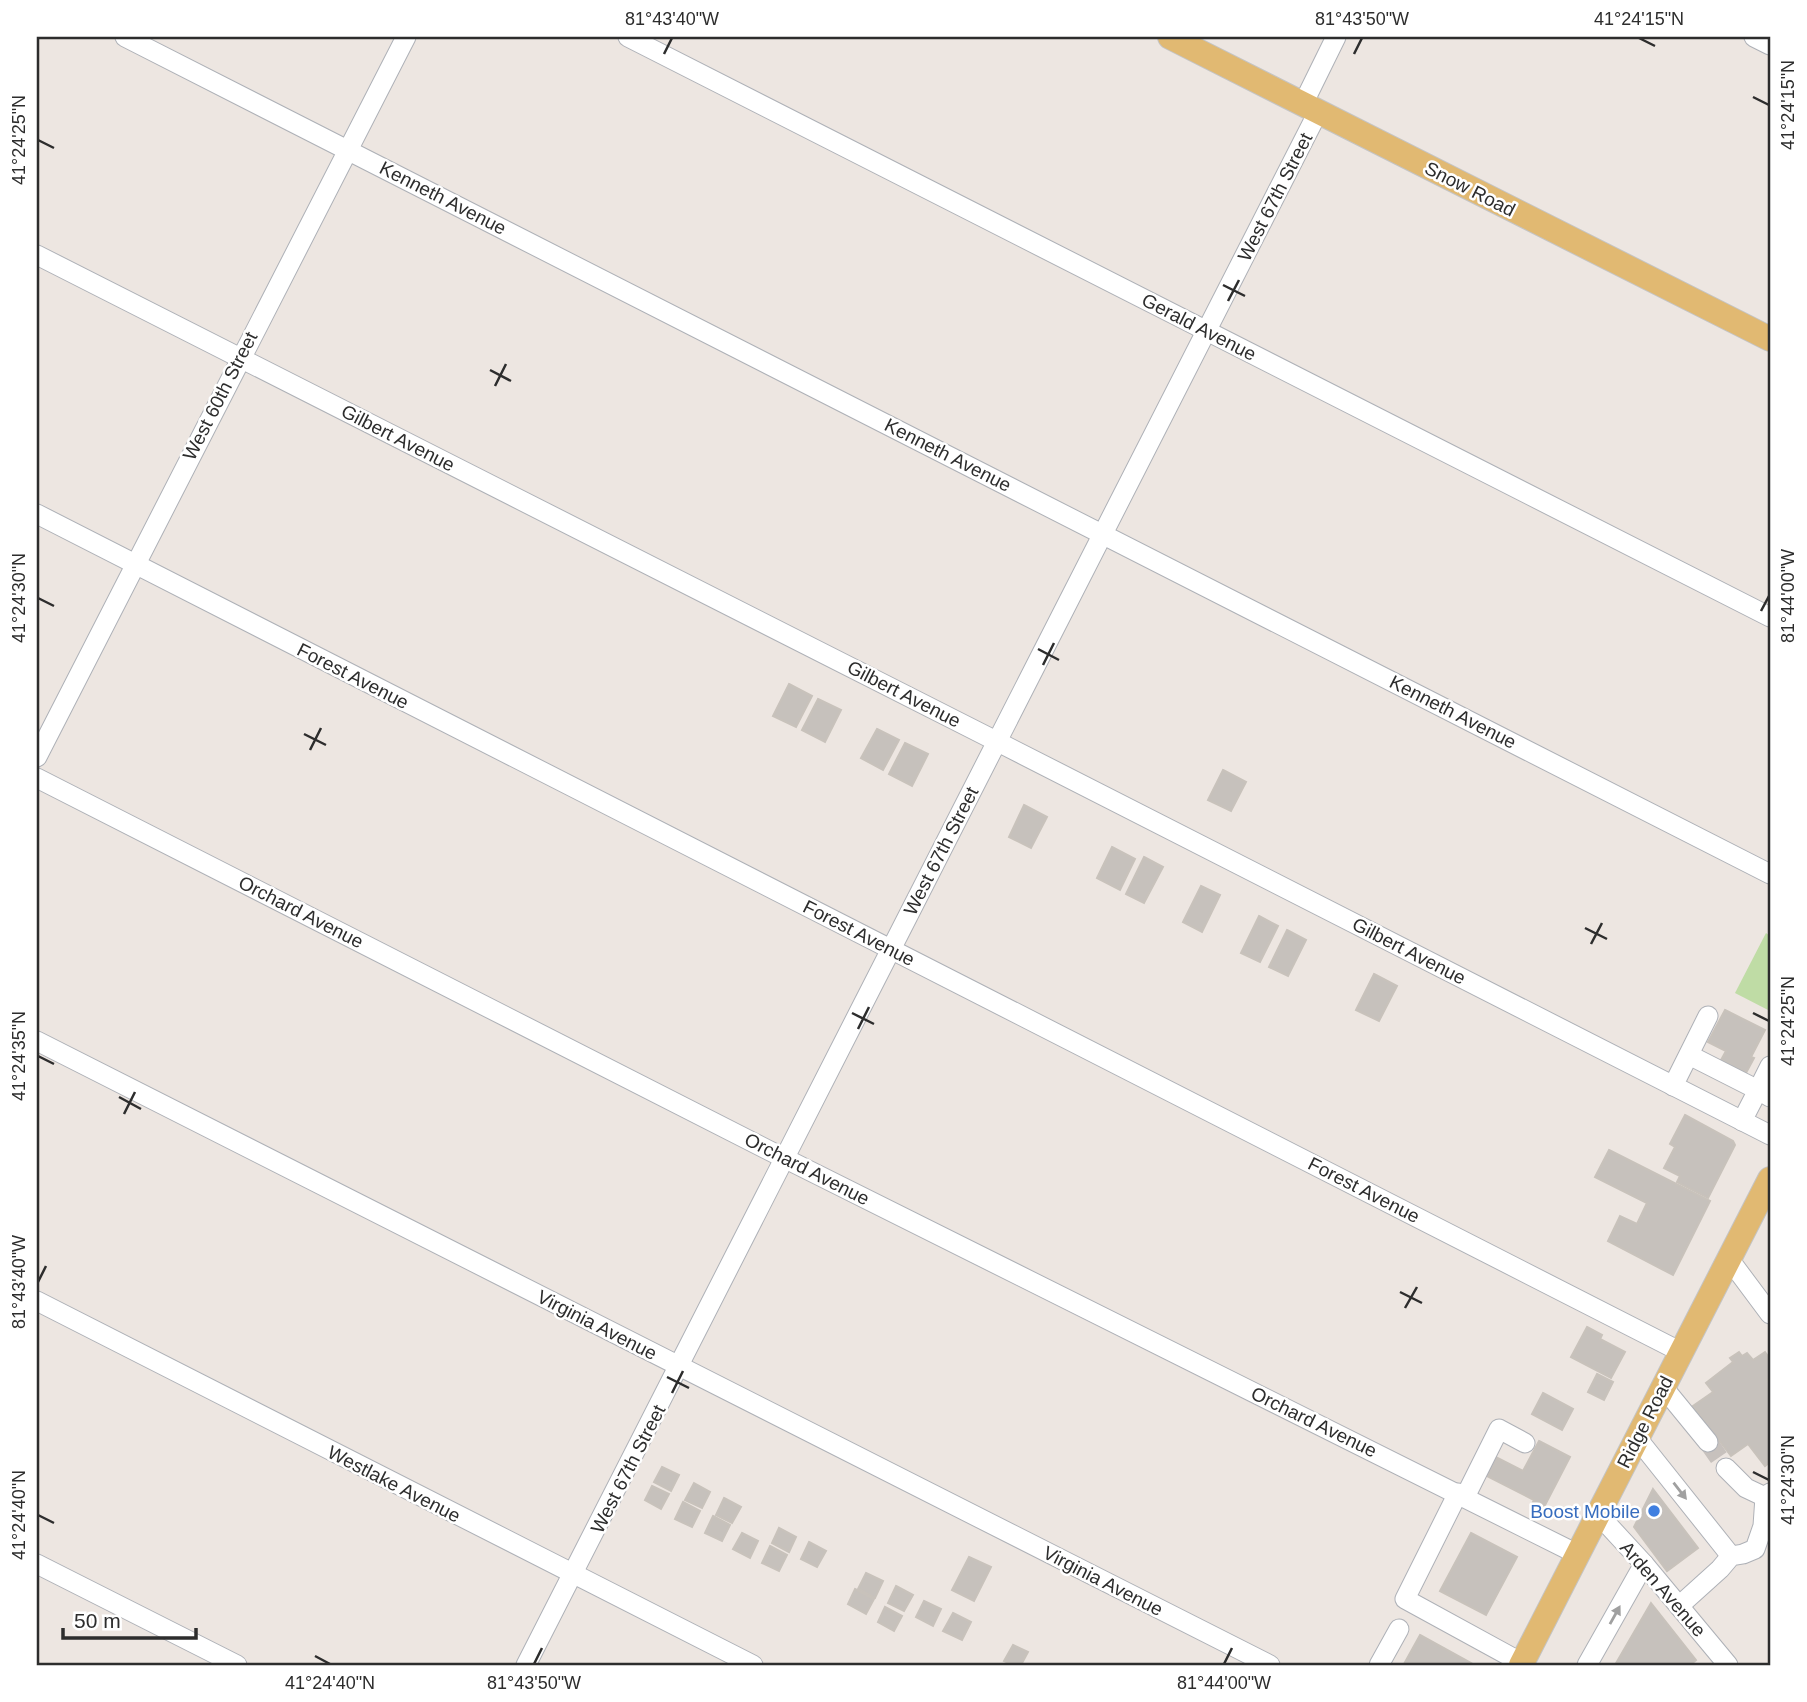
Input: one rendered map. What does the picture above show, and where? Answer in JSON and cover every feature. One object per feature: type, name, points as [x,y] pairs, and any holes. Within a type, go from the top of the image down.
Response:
[{"type":"main road","name":"Snow Road","points":[[1170,37],[1770,339]]},
{"type":"main road","name":"Ridge Road","points":[[1522,1664],[1770,1179]]},
{"type":"street","name":"Kenneth Avenue","points":[[125,37],[1102,533],[1768,867]]},
{"type":"street","name":"West 60th Street","points":[[37,757],[405,37]]},
{"type":"street","name":"Gerald Avenue","points":[[628,37],[1770,617]]},
{"type":"street","name":"West 67th Street","points":[[526,1665],[1206,331],[1310,108],[1336,37]]},
{"type":"street","points":[[1754,37],[1770,45]]},
{"type":"street","name":"Gilbert Avenue","points":[[37,255],[1770,1136]]},
{"type":"street","name":"Forest Avenue","points":[[37,514],[1681,1352]]},
{"type":"street","name":"Orchard Avenue","points":[[37,778],[786,1158],[1579,1555]]},
{"type":"street","points":[[1673,1086],[1708,1016]]},
{"type":"street","name":"Virginia Avenue","points":[[37,1041],[1270,1665]]},
{"type":"street","points":[[1689,1055],[1764,1093]]},
{"type":"street","points":[[1742,1121],[1764,1093],[1770,1066]]},
{"type":"street","points":[[1728,1259],[1770,1314]]},
{"type":"street","name":"Westlake Avenue","points":[[37,1301],[573,1576],[753,1665]]},
{"type":"street","points":[[1662,1387],[1708,1442]]},
{"type":"street","points":[[1522,1664],[1405,1599],[1499,1429],[1525,1443]]},
{"type":"street","points":[[1637,1438],[1731,1556]]},
{"type":"street","points":[[1679,1606],[1731,1556],[1755,1549],[1763,1526],[1768,1495],[1746,1488],[1726,1468]]},
{"type":"street","name":"Arden Avenue","points":[[1597,1513],[1644,1564],[1728,1665]]},
{"type":"street","points":[[37,1564],[237,1665]]},
{"type":"street","points":[[1587,1665],[1644,1564]]},
{"type":"street","points":[[1379,1665],[1399,1629]]},
{"type":"green space","points":[[1766,933],[1770,936],[1770,1011],[1735,993]]},
{"type":"building","points":[[789,684],[812,696],[796,727],[773,716]]},
{"type":"building","points":[[818,699],[841,710],[825,742],[802,730]]},
{"type":"building","points":[[877,729],[899,740],[883,770],[861,758]]},
{"type":"building","points":[[905,743],[928,754],[912,786],[889,774]]},
{"type":"building","points":[[1223,770],[1246,782],[1231,811],[1208,800]]},
{"type":"building","points":[[1024,805],[1047,817],[1031,848],[1009,837]]},
{"type":"building","points":[[1112,847],[1135,859],[1120,890],[1097,878]]},
{"type":"building","points":[[1144,857],[1163,867],[1144,903],[1126,894]]},
{"type":"building","points":[[1201,886],[1220,895],[1202,932],[1183,922]]},
{"type":"building","points":[[1259,916],[1278,926],[1260,962],[1241,953]]},
{"type":"building","points":[[1287,930],[1306,940],[1288,976],[1269,967]]},
{"type":"building","points":[[1374,974],[1397,986],[1379,1021],[1356,1010]]},
{"type":"building","points":[[1725,1010],[1765,1030],[1746,1073],[1721,1060],[1726,1051],[1708,1042]]},
{"type":"building","points":[[1685,1115],[1733,1141],[1735,1145],[1708,1198],[1677,1182],[1680,1176],[1664,1168],[1675,1147],[1670,1144]]},
{"type":"building","points":[[1609,1150],[1710,1201],[1673,1275],[1608,1241],[1620,1216],[1637,1224],[1647,1203],[1595,1177]]},
{"type":"building","points":[[1587,1327],[1602,1335],[1600,1339],[1625,1352],[1611,1378],[1571,1357]]},
{"type":"building","points":[[1739,1352],[1742,1356],[1747,1353],[1753,1360],[1765,1352],[1770,1359],[1770,1377],[1767,1379],[1770,1384],[1770,1462],[1765,1466],[1748,1444],[1731,1456],[1693,1406],[1713,1392],[1706,1383],[1733,1362],[1730,1358]]},
{"type":"building","points":[[1597,1374],[1613,1382],[1604,1400],[1588,1392]]},
{"type":"building","points":[[1543,1393],[1573,1409],[1562,1430],[1532,1414]]},
{"type":"building","points":[[1539,1441],[1570,1457],[1542,1511],[1531,1506],[1534,1500],[1487,1476],[1496,1457],[1523,1471]]},
{"type":"building","points":[[662,1467],[679,1475],[671,1491],[654,1482]]},
{"type":"building","points":[[694,1483],[710,1492],[702,1508],[685,1500]]},
{"type":"building","points":[[652,1486],[669,1494],[661,1509],[645,1500]]},
{"type":"building","points":[[1653,1489],[1698,1548],[1667,1571],[1634,1527]]},
{"type":"building","points":[[724,1498],[741,1507],[732,1523],[716,1515]]},
{"type":"building","points":[[683,1502],[700,1511],[692,1527],[675,1519]]},
{"type":"building","points":[[713,1516],[730,1525],[722,1541],[705,1533]]},
{"type":"building","points":[[779,1528],[796,1537],[789,1552],[772,1543]]},
{"type":"building","points":[[742,1533],[758,1541],[750,1558],[733,1549]]},
{"type":"building","points":[[1471,1533],[1517,1557],[1486,1615],[1440,1591]]},
{"type":"building","points":[[809,1542],[826,1551],[817,1567],[801,1559]]},
{"type":"building","points":[[770,1546],[787,1555],[779,1571],[762,1563]]},
{"type":"building","points":[[969,1557],[991,1567],[974,1601],[952,1590]]},
{"type":"building","points":[[866,1573],[883,1581],[875,1598],[858,1589]]},
{"type":"building","points":[[896,1586],[913,1595],[904,1611],[888,1603]]},
{"type":"building","points":[[855,1589],[874,1599],[866,1614],[848,1604]]},
{"type":"building","points":[[924,1601],[941,1609],[933,1626],[916,1617]]},
{"type":"building","points":[[1651,1603],[1696,1660],[1690,1665],[1615,1665]]},
{"type":"building","points":[[885,1607],[902,1616],[894,1631],[878,1622]]},
{"type":"building","points":[[953,1613],[971,1622],[962,1640],[943,1631]]},
{"type":"building","points":[[1420,1635],[1471,1663],[1404,1664]]},
{"type":"building","points":[[1013,1645],[1028,1652],[1021,1665],[1004,1661]]},
{"type":"tunnel","points":[[1708,1442],[1726,1468]]},
{"type":"place","name":"Boost Mobile","points":[[1654,1511]]}]
